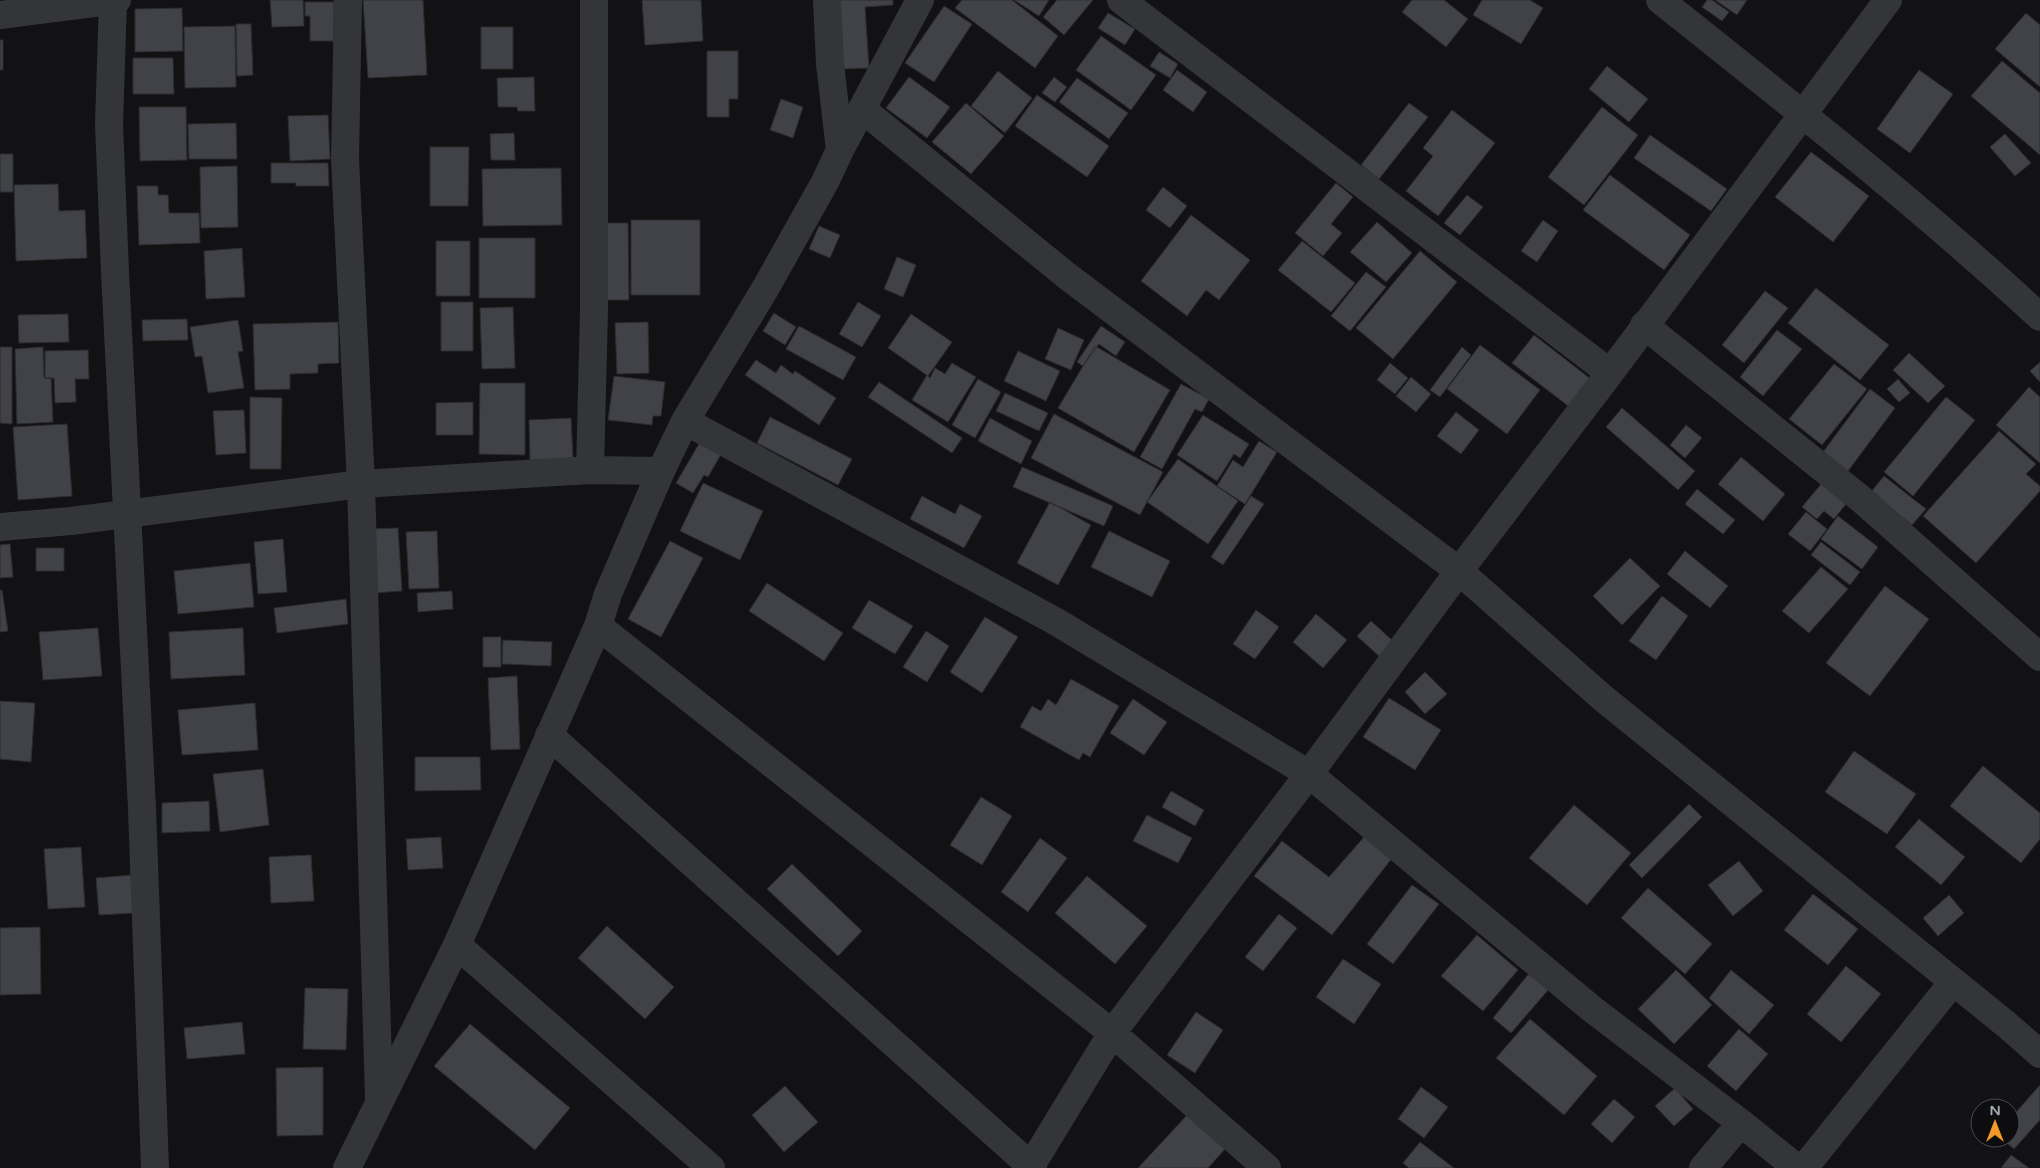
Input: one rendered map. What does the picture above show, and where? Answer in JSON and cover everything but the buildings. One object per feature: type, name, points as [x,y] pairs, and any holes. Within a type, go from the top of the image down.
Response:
[{"type":"street","points":[[113,0],[109,124],[142,809],[154,1168]]},
{"type":"street","points":[[0,15],[117,0]]},
{"type":"street","points":[[348,0],[345,159],[361,484],[379,1100]]},
{"type":"street","points":[[590,470],[594,310],[594,0]]},
{"type":"street","points":[[827,0],[830,64],[840,150]]},
{"type":"street","points":[[357,1164],[379,1100],[457,945],[598,626],[608,594],[661,471],[685,421],[765,289],[825,182],[840,150],[920,0]]},
{"type":"street","points":[[1121,0],[1610,373]]},
{"type":"street","points":[[1660,0],[1804,114],[1937,224],[2040,317]]},
{"type":"street","points":[[549,735],[1032,1167],[1112,1032],[1309,774],[1458,571],[1610,373],[1888,0]]},
{"type":"street","points":[[862,109],[1067,276],[1458,571],[1604,699],[2040,1054]]},
{"type":"street","points":[[1644,325],[1861,499],[2040,657]]},
{"type":"street","points":[[685,421],[1055,620],[1309,774],[1592,1009],[1742,1123],[1797,1168]]},
{"type":"street","points":[[0,526],[71,522],[361,484],[590,470],[661,471]]},
{"type":"street","points":[[598,626],[1112,1032],[1267,1168]]},
{"type":"street","points":[[457,945],[711,1168]]},
{"type":"street","points":[[1804,1168],[1953,982]]},
{"type":"street","points":[[1703,1168],[1742,1123]]}]
